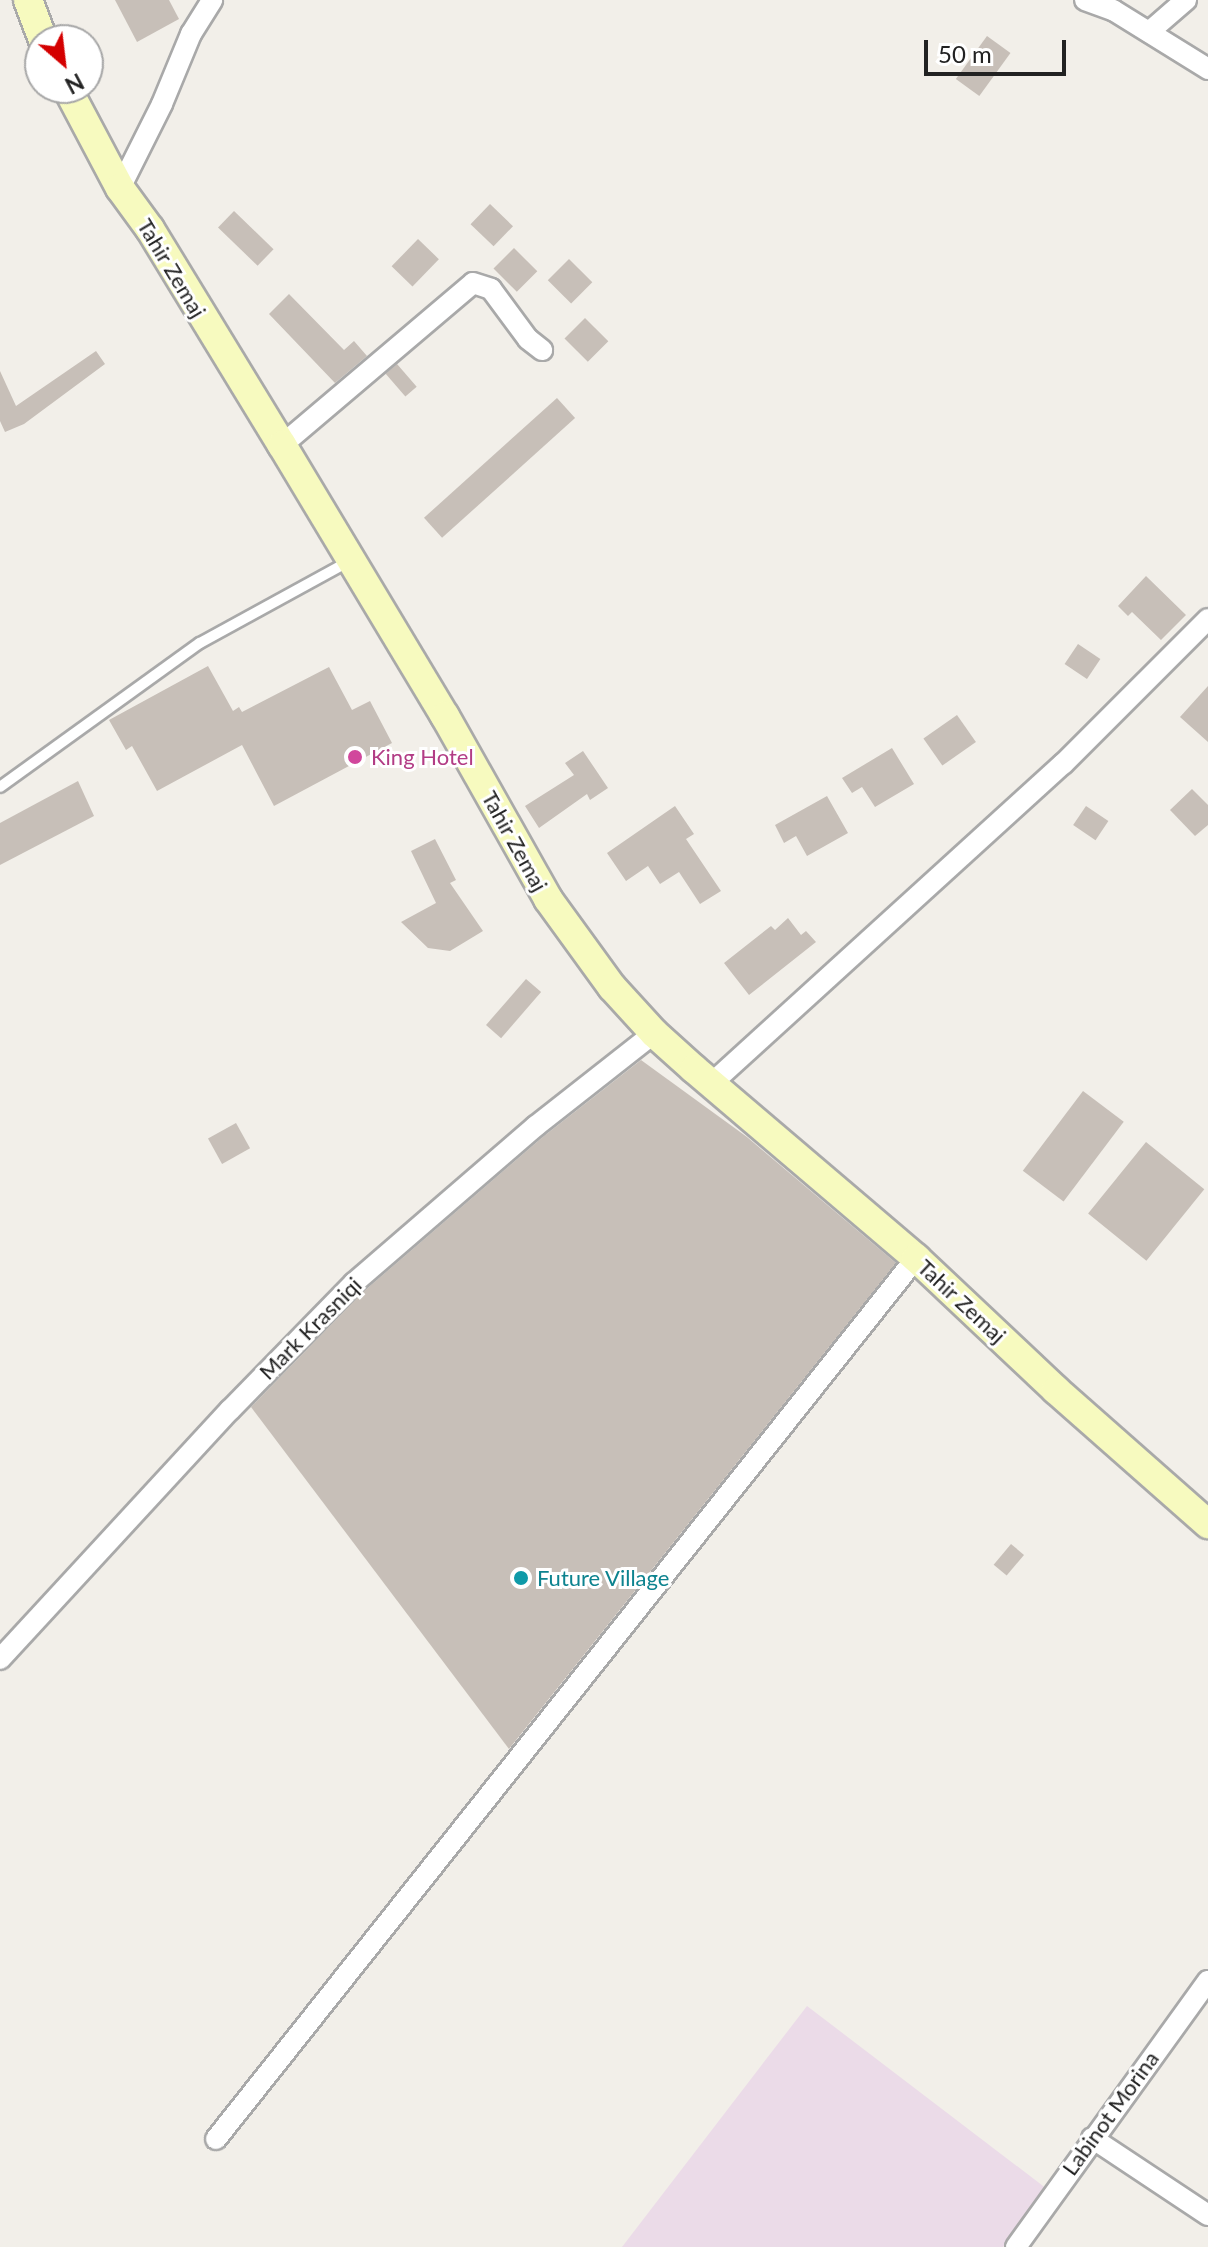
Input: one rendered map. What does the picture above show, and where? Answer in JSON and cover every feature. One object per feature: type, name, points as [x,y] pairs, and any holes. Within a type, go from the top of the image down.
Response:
[{"type":"main road","points":[[28,0],[37,24]]},
{"type":"main road","name":"Tahir Zemaj","points":[[75,104],[120,188],[150,229],[282,445],[548,899],[612,987],[654,1033],[916,1258],[1056,1390],[1208,1524]]},
{"type":"street","points":[[120,188],[162,104],[191,34],[212,0]]},
{"type":"street","points":[[1085,0],[1113,10],[1208,69]]},
{"type":"street","points":[[1149,32],[1186,0]]},
{"type":"street","points":[[282,445],[469,285],[483,284],[491,289],[528,339],[542,350]]},
{"type":"street","points":[[711,1084],[1063,764],[1208,619]]},
{"type":"street","name":"Mark Krasniqi","points":[[0,1659],[230,1410],[354,1283],[536,1126],[654,1033]]},
{"type":"street","points":[[216,2139],[916,1258]]},
{"type":"street","name":"Labinot Morina","points":[[1016,2247],[1208,1981]]},
{"type":"street","points":[[1092,2138],[1208,2215]]},
{"type":"lane","points":[[0,787],[200,643],[351,560]]},
{"type":"shaded area","points":[[807,2006],[1047,2189],[1003,2247],[622,2247]]},
{"type":"building","points":[[115,0],[169,0],[179,19],[137,42]]},
{"type":"building","points":[[987,36],[1010,53],[979,96],[956,79]]},
{"type":"building","points":[[490,204],[513,226],[494,246],[471,224]]},
{"type":"building","points":[[234,211],[274,249],[258,266],[218,228]]},
{"type":"building","points":[[418,239],[439,259],[412,286],[392,266]]},
{"type":"building","points":[[514,248],[537,271],[517,292],[493,269]]},
{"type":"building","points":[[569,259],[592,282],[571,304],[548,280]]},
{"type":"building","points":[[289,294],[344,350],[354,341],[367,356],[335,383],[269,314]]},
{"type":"building","points":[[585,318],[608,341],[588,362],[564,339]]},
{"type":"building","points":[[96,351],[105,364],[24,424],[5,432],[0,421],[0,371],[16,406]]},
{"type":"building","points":[[397,364],[417,387],[405,396],[386,374]]},
{"type":"building","points":[[557,398],[575,418],[442,538],[424,518]]},
{"type":"building","points":[[1146,576],[1186,615],[1161,640],[1132,612],[1128,616],[1118,606]]},
{"type":"building","points":[[1078,644],[1100,659],[1087,679],[1065,664]]},
{"type":"building","points":[[208,666],[233,711],[239,707],[242,712],[329,667],[352,710],[370,701],[392,743],[274,806],[242,745],[157,791],[132,746],[126,750],[109,720]]},
{"type":"building","points":[[1208,686],[1208,742],[1180,717]]},
{"type":"building","points":[[957,715],[976,742],[942,766],[923,739]]},
{"type":"building","points":[[892,748],[914,784],[875,807],[862,787],[852,793],[842,778]]},
{"type":"building","points":[[583,751],[608,788],[590,800],[587,794],[539,828],[525,806],[574,775],[565,763]]},
{"type":"building","points":[[78,781],[94,816],[0,865],[0,823]]},
{"type":"building","points":[[1192,789],[1208,805],[1208,825],[1195,836],[1170,810]]},
{"type":"building","points":[[827,796],[848,833],[807,856],[796,836],[784,843],[775,825]]},
{"type":"building","points":[[675,806],[694,834],[686,839],[721,891],[700,904],[679,872],[660,884],[648,866],[626,881],[607,853]]},
{"type":"building","points":[[1086,806],[1108,821],[1096,840],[1073,825]]},
{"type":"building","points":[[435,839],[456,880],[450,883],[483,931],[450,951],[428,948],[401,922],[436,903],[411,851]]},
{"type":"building","points":[[788,918],[801,935],[806,931],[816,942],[749,995],[724,963],[771,926],[775,930]]},
{"type":"building","points":[[526,979],[541,992],[501,1038],[486,1025]]},
{"type":"building","name":"Future Village","points":[[641,1060],[747,1137],[896,1263],[509,1749],[251,1407],[363,1292],[544,1136]]},
{"type":"building","points":[[1083,1091],[1124,1122],[1064,1202],[1023,1171]]},
{"type":"building","points":[[236,1123],[250,1148],[222,1164],[208,1139]]},
{"type":"building","points":[[1146,1142],[1204,1189],[1146,1261],[1088,1213]]},
{"type":"building","points":[[1011,1544],[1024,1555],[1007,1576],[994,1565]]},
{"type":"place","name":"King Hotel","points":[[355,757]]},
{"type":"place","name":"Future Village","points":[[521,1578]]}]
